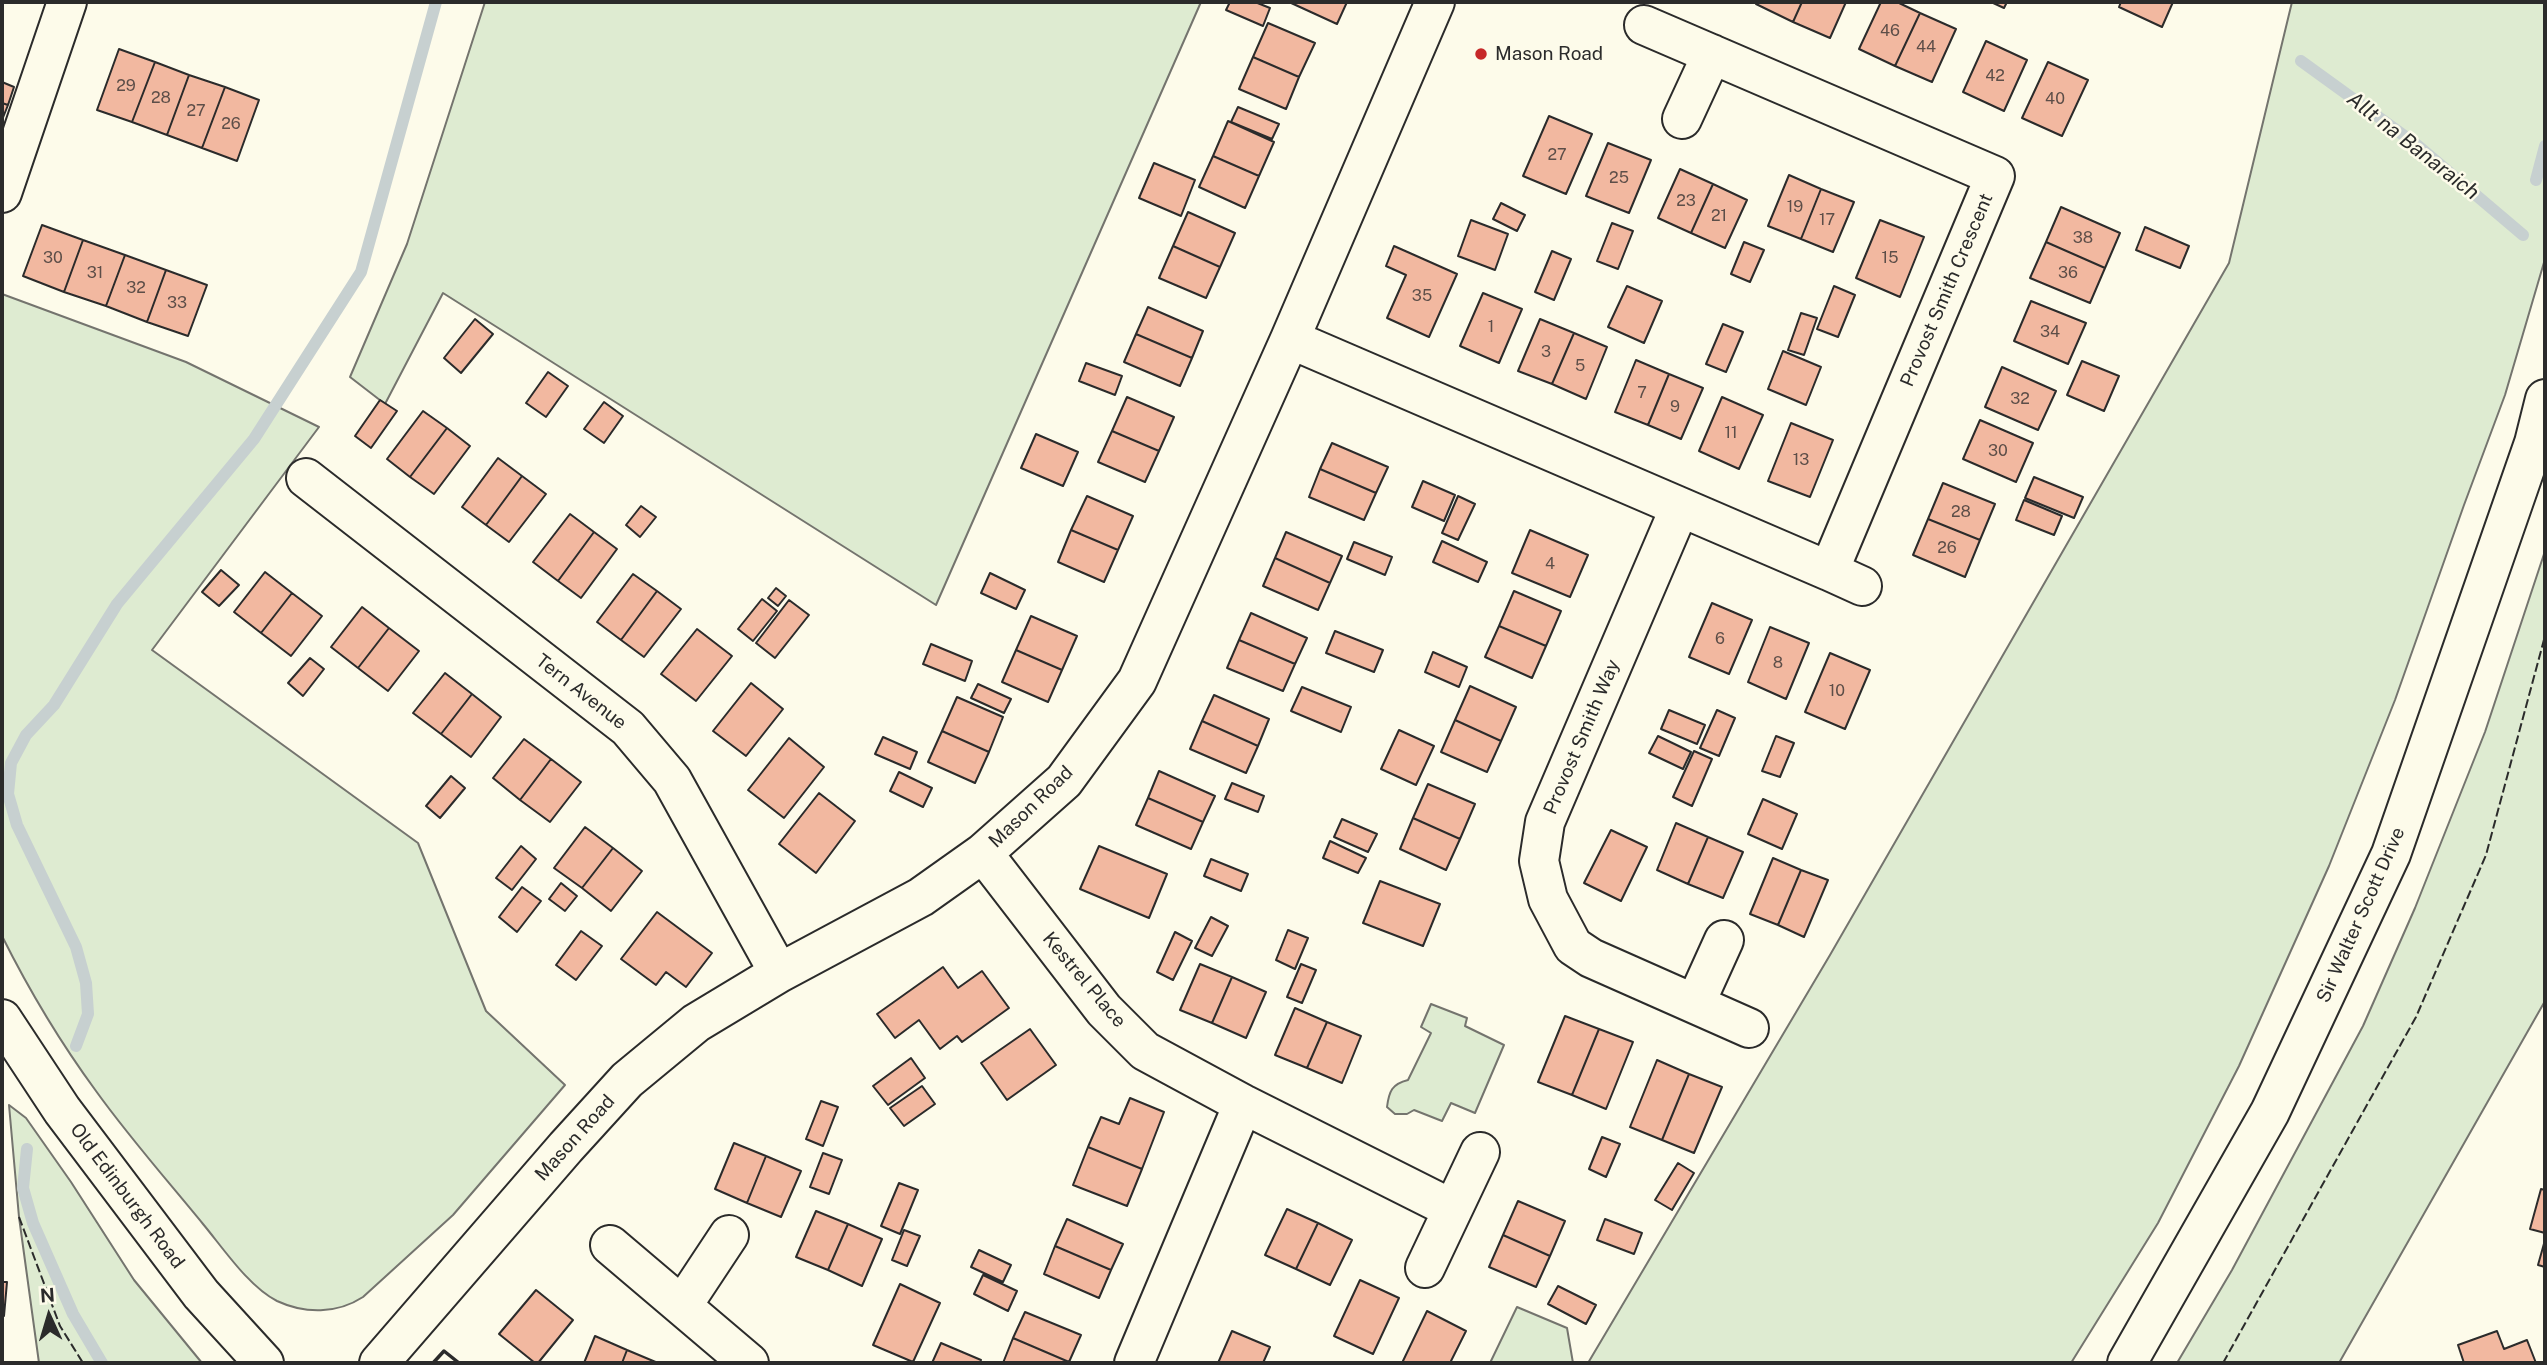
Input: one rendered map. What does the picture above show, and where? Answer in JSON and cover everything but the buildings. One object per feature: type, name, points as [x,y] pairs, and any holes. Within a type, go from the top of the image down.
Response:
[{"type":"street","points":[[2,193],[67,2]]},
{"type":"street","name":"Mason Road","points":[[379,1363],[627,1080],[696,1023],[779,972],[921,897],[983,853],[1064,781],[1137,681],[1290,339],[1435,2]]},
{"type":"street","name":"Provost Smith Crescent","points":[[1290,339],[1845,579],[1995,176],[1644,25]]},
{"type":"street","points":[[1682,119],[1712,54]]},
{"type":"street","name":"Sir Walter Scott Drive","points":[[2127,1363],[2270,1112],[2391,854],[2533,443],[2545,399]]},
{"type":"street","name":"Tern Avenue","points":[[306,478],[628,728],[672,779],[779,972]]},
{"type":"street","name":"Provost Smith Way","points":[[1680,507],[1545,822],[1539,861],[1548,899],[1573,946],[1591,958],[1749,1028]]},
{"type":"street","name":"Kestrel Place","points":[[983,853],[1104,1010],[1146,1051],[1243,1104],[1452,1209]]},
{"type":"street","points":[[1695,1004],[1724,940]]},
{"type":"street","name":"Old Edinburgh Road","points":[[2,1019],[62,1110],[201,1294],[264,1363]]},
{"type":"street","points":[[1134,1363],[1243,1104]]},
{"type":"street","points":[[1425,1268],[1480,1152]]},
{"type":"street","points":[[682,1306],[729,1235]]},
{"type":"street","points":[[610,1245],[749,1363]]},
{"type":"green space","points":[[485,2],[1201,2],[936,605],[443,293],[385,404],[350,377],[407,244]]},
{"type":"green space","points":[[2292,2],[2545,2],[2545,259],[2505,395],[2395,700],[2329,866],[2239,1066],[2158,1223],[2071,1363],[1588,1363],[1830,955],[2229,263]]},
{"type":"green space","points":[[2,294],[186,362],[319,427],[152,650],[418,843],[486,1011],[565,1085],[453,1215],[363,1297],[343,1307],[310,1310],[288,1305],[267,1295],[247,1277],[96,1091],[46,1015],[2,936]]},
{"type":"green space","points":[[2545,551],[2545,1001],[2339,1363],[2177,1363],[2232,1270],[2363,1026],[2415,908],[2485,732]]},
{"type":"green space","points":[[1431,1004],[1467,1018],[1465,1026],[1504,1045],[1475,1113],[1451,1103],[1442,1121],[1414,1110],[1407,1114],[1395,1114],[1387,1107],[1392,1089],[1408,1080],[1431,1033],[1421,1027]]},
{"type":"green space","points":[[9,1105],[26,1118],[134,1280],[202,1363],[39,1363],[19,1217]]},
{"type":"green space","points":[[1517,1307],[1567,1328],[1573,1363],[1490,1363]]},
{"type":"waterway","points":[[76,1046],[88,1014],[86,983],[76,947],[17,825],[8,794],[11,763],[26,735],[54,705],[117,604],[254,439],[361,272],[436,2]]},
{"type":"waterway","name":"Allt na Banaraich","points":[[2301,61],[2417,145],[2523,235]]},
{"type":"waterway","points":[[2536,180],[2545,146]]},
{"type":"waterway","points":[[27,1149],[23,1188],[33,1223],[73,1314],[102,1363]]},
{"type":"fence","points":[[2223,1363],[2416,1017],[2486,855],[2545,636]]},
{"type":"fence","points":[[19,1217],[60,1326],[83,1363]]},
{"type":"wall","points":[[433,1363],[444,1351],[459,1363]]},
{"type":"place","name":"Mason Road","points":[[1481,54]]}]
